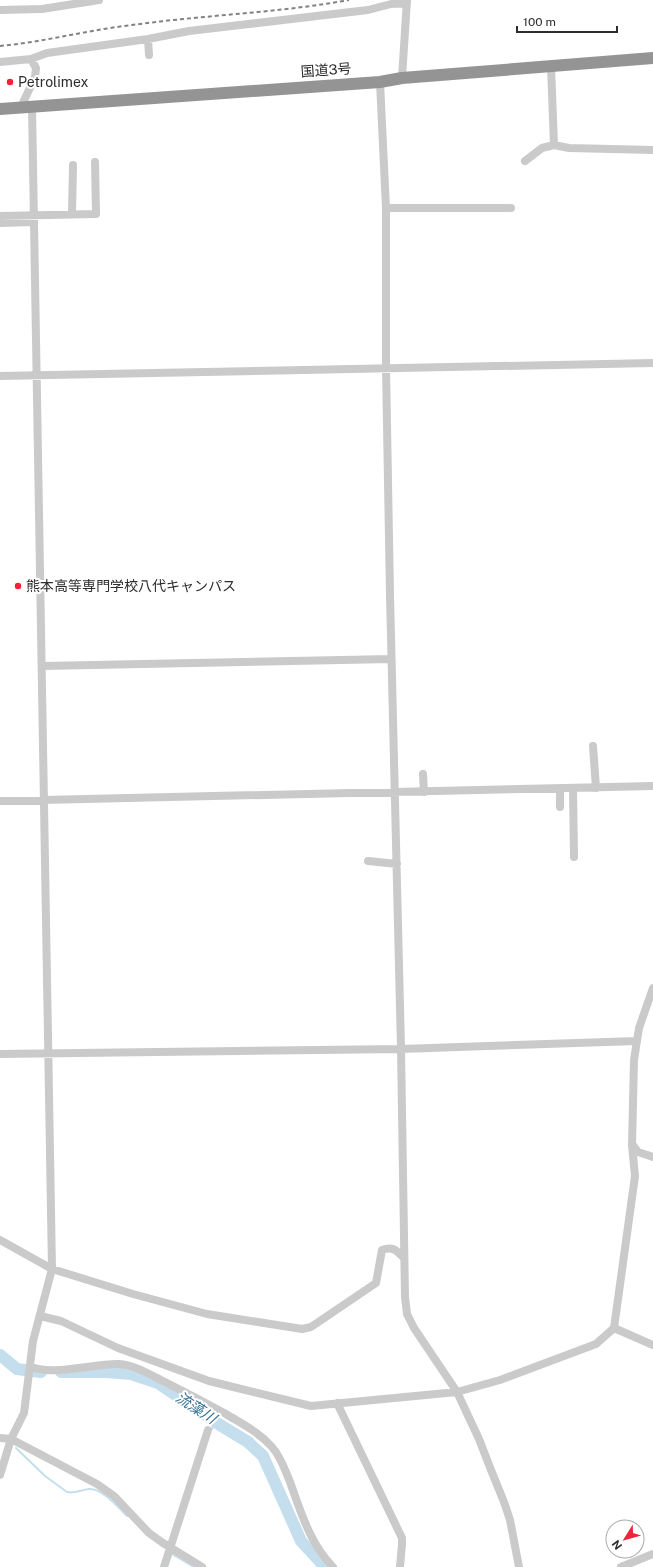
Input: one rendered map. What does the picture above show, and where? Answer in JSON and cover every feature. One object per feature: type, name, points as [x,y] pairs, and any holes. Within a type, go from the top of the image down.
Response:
[{"type":"highway","name":"国道3号","points":[[0,109],[380,82],[402,78],[653,58]]},
{"type":"street","points":[[0,10],[42,9],[99,0]]},
{"type":"street","points":[[0,62],[31,59],[46,53],[148,39],[189,31],[368,10],[407,1],[402,78]]},
{"type":"street","points":[[148,39],[149,55]]},
{"type":"street","points":[[0,1475],[11,1439],[24,1413],[33,1341],[52,1269],[34,219],[26,107],[35,77],[36,68],[31,59]]},
{"type":"street","points":[[551,66],[554,145]]},
{"type":"street","points":[[380,82],[386,208],[386,368],[391,659],[397,864],[405,1297],[407,1314],[414,1328],[457,1392],[479,1439],[510,1520],[519,1567]]},
{"type":"street","points":[[525,160],[542,148],[554,145],[569,148],[653,150]]},
{"type":"street","points":[[0,223],[72,214],[96,214],[95,162]]},
{"type":"street","points":[[72,214],[73,165]]},
{"type":"street","points":[[386,208],[511,208]]},
{"type":"street","points":[[0,216],[34,219]]},
{"type":"street","points":[[0,376],[653,363]]},
{"type":"street","points":[[42,666],[391,659]]},
{"type":"street","points":[[593,746],[596,788]]},
{"type":"street","points":[[424,774],[424,792]]},
{"type":"street","points":[[0,801],[653,786]]},
{"type":"street","points":[[560,789],[560,807]]},
{"type":"street","points":[[573,789],[574,857]]},
{"type":"street","points":[[368,861],[397,864]]},
{"type":"street","points":[[40,1316],[61,1321],[118,1348],[209,1381],[314,1405],[457,1392],[500,1380],[596,1344],[614,1328],[635,1176],[632,1145],[634,1060],[639,1028],[653,988]]},
{"type":"street","points":[[0,1054],[401,1049],[637,1041]]},
{"type":"street","points":[[632,1145],[638,1152],[653,1157]]},
{"type":"street","points":[[0,1240],[52,1269],[133,1294],[207,1314],[302,1329],[311,1327],[376,1283],[382,1250],[388,1248],[396,1250],[404,1258]]},
{"type":"street","points":[[614,1328],[653,1345]]},
{"type":"street","points":[[29,1367],[37,1370],[58,1370],[108,1364],[120,1364],[132,1367],[196,1398],[250,1428],[263,1438],[279,1456],[314,1543],[325,1559],[334,1567]]},
{"type":"street","points":[[337,1403],[402,1538],[400,1567]]},
{"type":"street","points":[[164,1567],[208,1430]]},
{"type":"street","points":[[0,1438],[11,1439],[97,1484],[114,1496],[149,1533],[169,1551],[202,1567]]},
{"type":"street","points":[[621,1567],[653,1554]]},
{"type":"waterway","name":"流藻川","points":[[0,1355],[17,1369],[41,1372]]},
{"type":"waterway","name":"流藻川","points":[[61,1372],[107,1372],[131,1374],[158,1383],[248,1442],[263,1456],[301,1541],[325,1567]]},
{"type":"waterway","name":"流藻川","points":[[212,1429],[214,1426],[220,1425]]},
{"type":"waterway","points":[[16,1448],[45,1476],[67,1492],[89,1489],[94,1490],[110,1499],[127,1516]]},
{"type":"waterway","points":[[172,1554],[194,1567]]},
{"type":"railway","points":[[0,46],[33,42],[116,27],[295,8],[349,0]]},
{"type":"place","name":"Petrolimex","points":[[10,82]]},
{"type":"place","name":"熊本高等専門学校八代キャンパス","points":[[18,586]]}]
